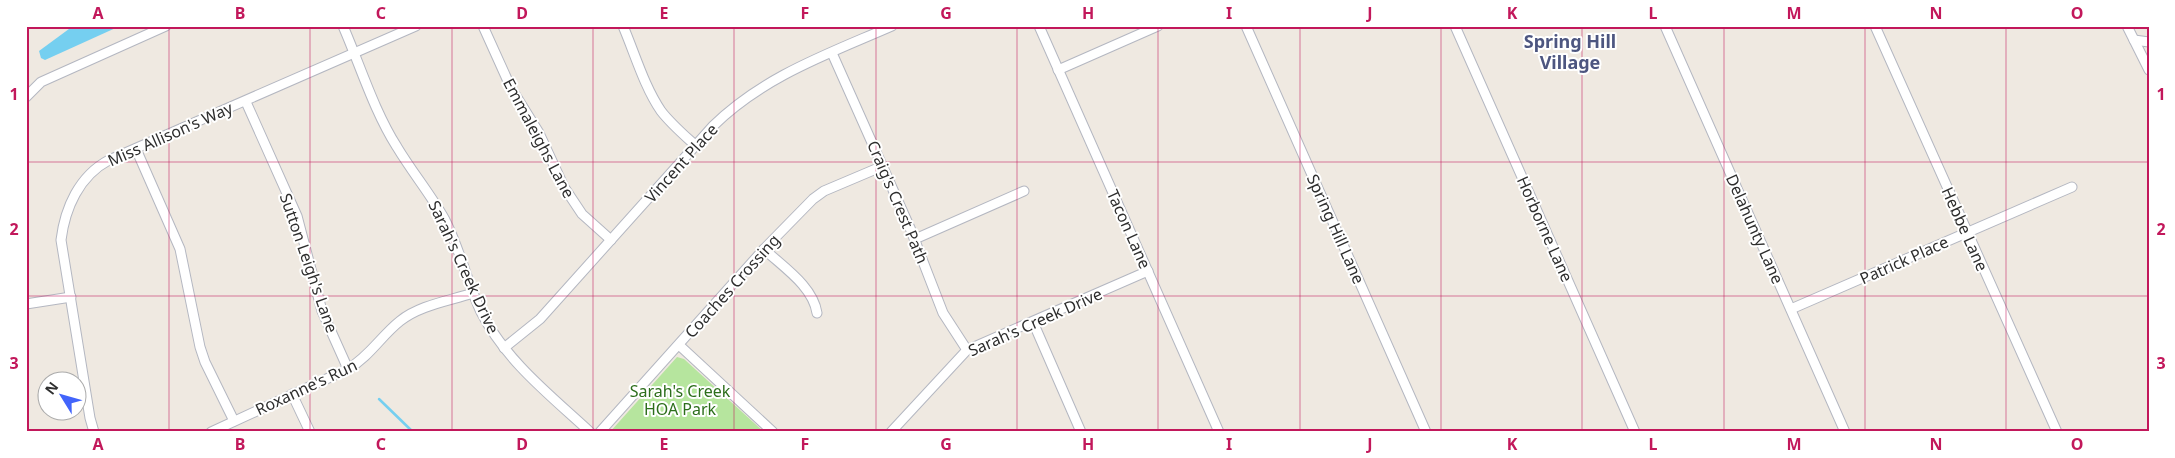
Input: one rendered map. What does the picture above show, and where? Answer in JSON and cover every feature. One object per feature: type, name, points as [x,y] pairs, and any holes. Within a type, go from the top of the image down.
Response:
[{"type":"street","points":[[26,97],[41,82],[166,26]]},
{"type":"street","name":"Sarah's Creek Drive","points":[[343,26],[396,147],[433,199],[454,240],[473,293],[490,327],[523,371],[590,432]]},
{"type":"street","name":"Miss Allison's Way","points":[[94,432],[90,418],[61,240],[65,215],[78,188],[103,163],[416,26]]},
{"type":"street","name":"Emmaleighs Lane","points":[[483,26],[511,88],[539,132],[564,187],[582,214],[611,240]]},
{"type":"street","name":"Vincent Place","points":[[504,348],[540,319],[713,126],[742,100],[791,70],[892,26]]},
{"type":"street","name":"Tacon Lane","points":[[1039,26],[1219,432]]},
{"type":"street","points":[[1058,70],[1158,26]]},
{"type":"street","name":"Spring Hill Lane","points":[[1246,26],[1426,432]]},
{"type":"street","name":"Horborne Lane","points":[[1455,26],[1634,432]]},
{"type":"street","name":"Delahunty Lane","points":[[1665,26],[1845,432]]},
{"type":"street","name":"Hebbe Lane","points":[[1874,26],[2057,432]]},
{"type":"street","points":[[2127,26],[2149,70]]},
{"type":"street","points":[[627,28],[649,87],[660,110],[696,146]]},
{"type":"street","points":[[2134,40],[2149,42]]},
{"type":"street","name":"Craig's Crest Path","points":[[832,53],[915,239],[943,313],[967,350]]},
{"type":"street","name":"Sutton Leigh's Lane","points":[[246,102],[297,216],[322,311],[348,369]]},
{"type":"street","points":[[136,149],[180,248],[200,347],[205,362],[234,421]]},
{"type":"street","name":"Coaches Crossing","points":[[600,432],[764,249],[818,194],[883,166]]},
{"type":"street","name":"Patrick Place","points":[[1791,309],[2072,187]]},
{"type":"street","points":[[915,239],[1024,191]]},
{"type":"street","points":[[764,249],[810,292],[815,302],[817,313]]},
{"type":"street","name":"Sarah's Creek Drive","points":[[892,432],[967,350],[1148,271]]},
{"type":"street","name":"Roxanne's Run","points":[[210,432],[348,369],[362,360],[398,322],[412,313],[473,293]]},
{"type":"street","points":[[26,304],[71,297]]},
{"type":"street","points":[[1033,322],[1082,432]]},
{"type":"street","points":[[679,345],[774,432]]},
{"type":"street","points":[[292,394],[310,432]]},
{"type":"green space","name":"Sarah's Creek HOA Park","points":[[677,357],[684,359],[764,432],[610,432]]},
{"type":"water","points":[[73,26],[120,26],[45,60],[41,58],[39,51]]},
{"type":"waterway","points":[[379,399],[413,432]]},
{"type":"district","name":"Spring Hill Village","points":[[1570,52]]}]
